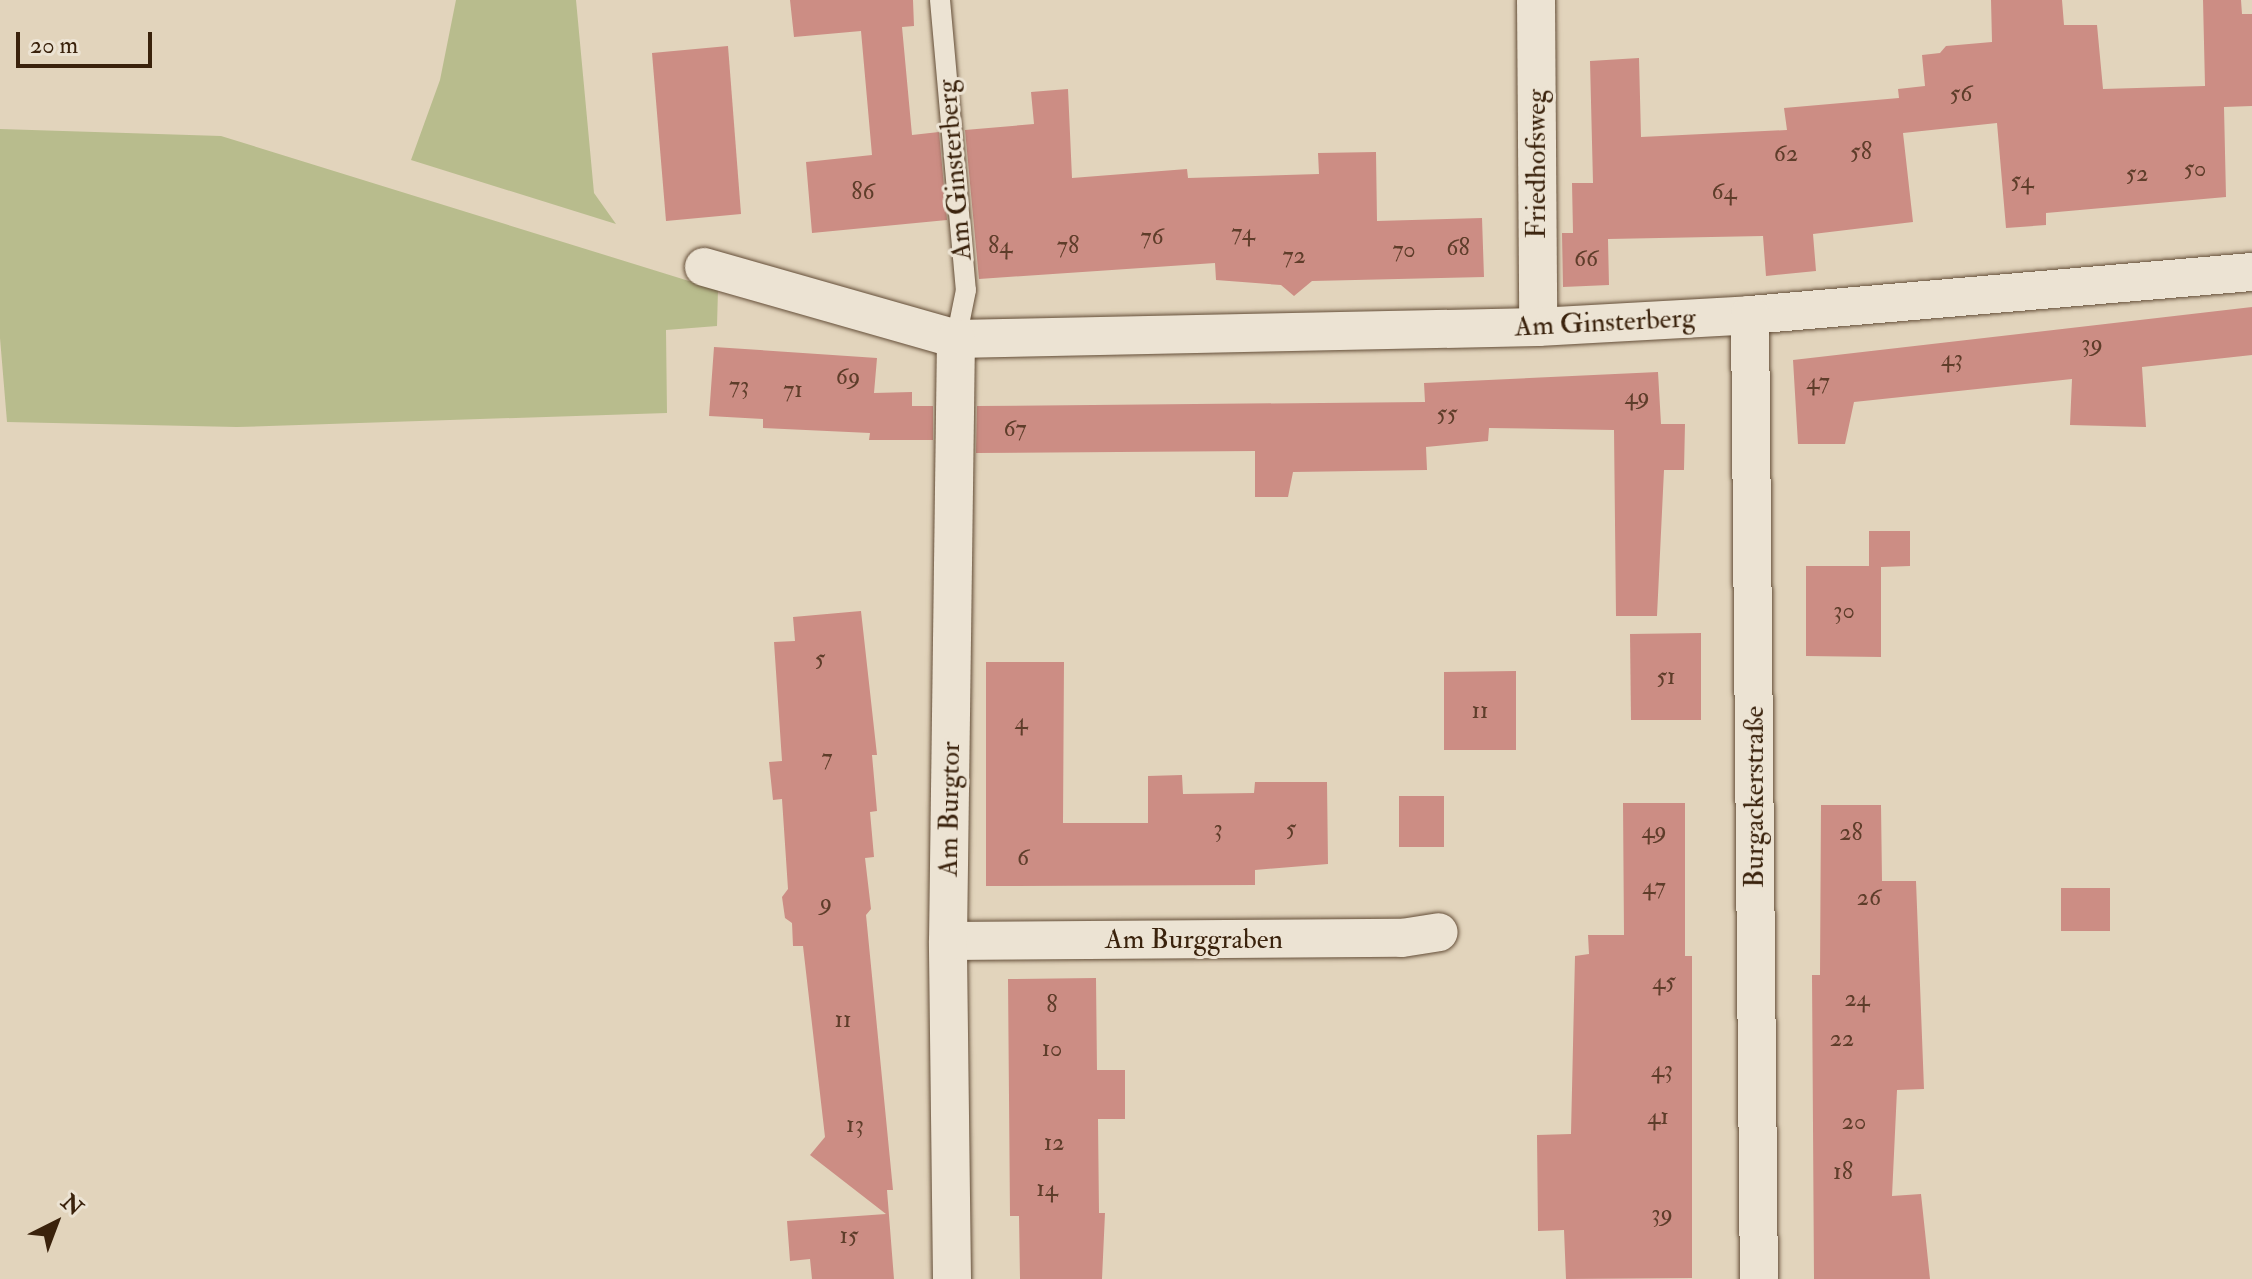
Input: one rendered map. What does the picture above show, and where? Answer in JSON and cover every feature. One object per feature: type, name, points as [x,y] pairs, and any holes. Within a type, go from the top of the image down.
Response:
[{"type":"street","name":"Friedhofsweg","points":[[1536,0],[1538,327]]},
{"type":"street","name":"Am Ginsterberg","points":[[704,267],[956,339],[1538,327],[1750,315],[2252,272]]},
{"type":"street","name":"Burgackerstraße","points":[[1750,315],[1759,1279]]},
{"type":"street","name":"Am Burgtor","points":[[952,1279],[948,941],[956,339]]},
{"type":"street","name":"Am Burggraben","points":[[948,941],[1402,938],[1439,932]]},
{"type":"lane","name":"Am Ginsterberg","points":[[940,0],[966,290],[956,339]]},
{"type":"green space","points":[[456,0],[576,0],[594,193],[616,224],[411,160],[440,80]]},
{"type":"green space","points":[[0,129],[221,136],[718,290],[717,326],[666,330],[667,413],[237,427],[7,422],[0,338]]},
{"type":"building","points":[[790,0],[913,0],[914,26],[902,27],[912,135],[939,132],[947,220],[812,233],[806,162],[872,155],[861,31],[794,37]]},
{"type":"building","points":[[1991,0],[2062,0],[2064,25],[2097,25],[2103,89],[2205,86],[2203,0],[2241,0],[2242,14],[2252,14],[2252,106],[2224,107],[2226,197],[2046,213],[2046,225],[2006,228],[1997,123],[1903,133],[1913,222],[1813,234],[1816,271],[1766,276],[1763,236],[1608,239],[1609,285],[1563,287],[1562,233],[1573,233],[1572,183],[1593,183],[1590,61],[1639,58],[1641,137],[1787,130],[1784,108],[1899,98],[1898,89],[1925,86],[1922,55],[1940,53],[1946,46],[1992,42]]},
{"type":"building","points":[[728,46],[741,214],[666,221],[652,53]]},
{"type":"building","points":[[1068,89],[1072,178],[1187,169],[1188,178],[1319,174],[1318,153],[1376,152],[1377,221],[1482,218],[1484,277],[1312,281],[1294,296],[1281,285],[1216,280],[1215,263],[979,279],[965,130],[1034,124],[1031,92]]},
{"type":"building","points":[[2252,307],[2252,355],[2142,367],[2146,427],[2070,425],[2072,379],[1854,402],[1845,444],[1798,444],[1793,360]]},
{"type":"building","points":[[714,347],[877,358],[874,393],[912,392],[912,406],[933,406],[933,440],[869,440],[870,433],[763,428],[763,419],[709,416]]},
{"type":"building","points":[[1658,372],[1661,424],[1685,424],[1684,470],[1664,470],[1657,616],[1616,616],[1614,430],[1489,428],[1488,441],[1426,447],[1427,470],[1293,472],[1288,497],[1255,497],[1255,451],[976,453],[977,406],[1425,402],[1424,383]]},
{"type":"building","points":[[1869,531],[1910,531],[1910,566],[1881,567],[1881,657],[1806,656],[1806,566],[1869,566]]},
{"type":"building","points":[[861,611],[877,755],[872,755],[877,811],[870,812],[874,857],[865,858],[871,909],[866,915],[893,1190],[887,1190],[894,1279],[812,1279],[810,1259],[790,1261],[787,1221],[886,1214],[810,1155],[825,1137],[803,946],[793,946],[792,923],[785,918],[782,897],[788,889],[782,799],[773,800],[769,762],[782,761],[774,642],[795,641],[793,617]]},
{"type":"building","points":[[1701,633],[1701,720],[1631,720],[1630,634]]},
{"type":"building","points":[[986,662],[1064,662],[1063,823],[1148,823],[1148,776],[1182,775],[1183,794],[1254,793],[1255,782],[1327,782],[1328,864],[1255,870],[1255,885],[986,886]]},
{"type":"building","points":[[1516,671],[1516,750],[1444,750],[1444,672]]},
{"type":"building","points":[[1399,796],[1444,796],[1444,847],[1399,847]]},
{"type":"building","points":[[1623,803],[1685,803],[1685,956],[1692,956],[1692,1278],[1566,1279],[1564,1230],[1538,1231],[1537,1135],[1571,1134],[1575,956],[1589,954],[1588,935],[1624,935]]},
{"type":"building","points":[[1821,805],[1881,805],[1882,881],[1916,881],[1924,1089],[1897,1090],[1892,1196],[1921,1194],[1930,1279],[1814,1279],[1812,975],[1820,975]]},
{"type":"building","points":[[2061,888],[2110,888],[2110,931],[2061,931]]},
{"type":"building","points":[[1096,978],[1097,1070],[1125,1070],[1125,1119],[1098,1119],[1099,1213],[1105,1213],[1102,1279],[1020,1279],[1019,1216],[1010,1216],[1008,979]]}]
